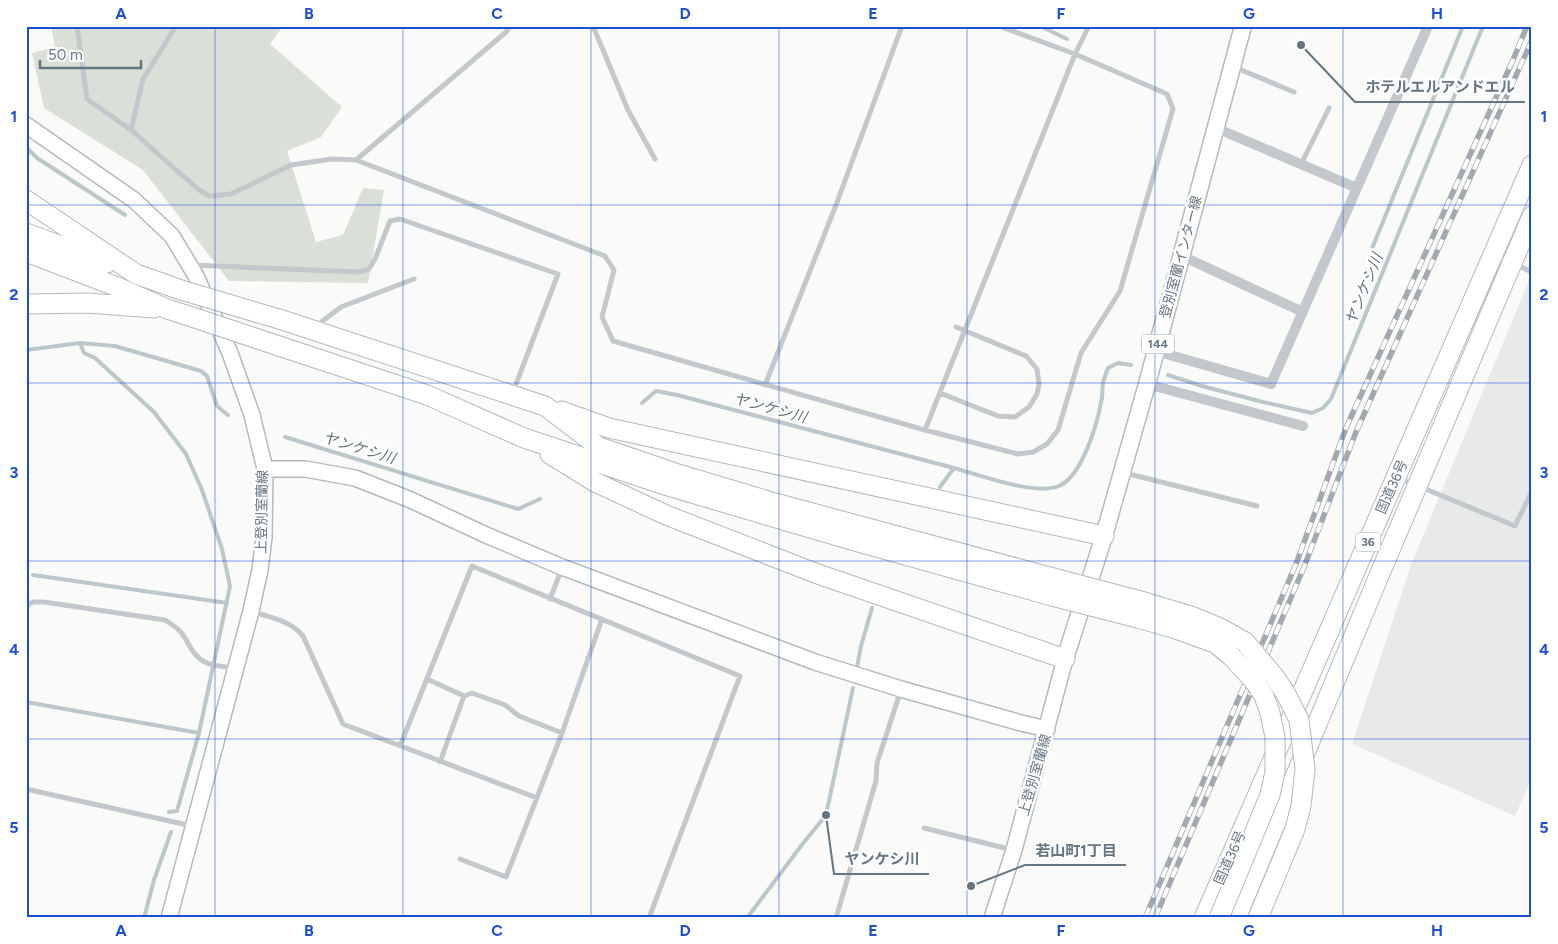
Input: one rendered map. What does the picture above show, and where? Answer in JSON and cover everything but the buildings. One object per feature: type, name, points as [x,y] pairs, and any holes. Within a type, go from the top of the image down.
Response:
[{"type":"highway","name":"国道36号","points":[[1204,918],[1532,165]]},
{"type":"highway","points":[[26,200],[136,274]]},
{"type":"highway","name":"国道36号","points":[[1236,918],[1532,216]]},
{"type":"highway","points":[[26,233],[181,290],[312,329],[609,428],[1104,536]]},
{"type":"highway","points":[[26,252],[115,286],[167,310],[427,395],[524,438],[668,486],[843,538],[1055,587]]},
{"type":"highway","points":[[26,304],[88,303],[167,310]]},
{"type":"highway","points":[[546,406],[599,447],[675,473],[1055,587],[1141,610],[1191,616],[1220,628],[1238,649],[1264,696],[1275,737],[1274,772],[1270,795],[1219,918]]},
{"type":"highway","points":[[524,438],[595,482],[666,515],[815,573],[1065,659]]},
{"type":"highway","points":[[1238,649],[1274,676],[1286,694],[1299,720],[1305,769],[1301,806],[1295,829],[1258,918]]},
{"type":"main road","name":"登別室蘭インター線","points":[[1065,659],[1104,536],[1148,384],[1244,26]]},
{"type":"main road","name":"上登別室蘭線","points":[[26,125],[134,200],[172,236],[196,276],[230,353],[252,415],[265,469],[264,538],[251,611],[169,918]]},
{"type":"main road","points":[[265,469],[305,469],[355,478],[411,500],[486,535],[562,567],[815,662],[1021,724],[1047,729]]},
{"type":"main road","name":"上登別室蘭線","points":[[992,918],[1014,850],[1065,659]]},
{"type":"street","points":[[1156,351],[1271,384],[1428,26]]},
{"type":"street","points":[[1216,128],[1357,188]]},
{"type":"street","points":[[1182,256],[1303,312]]},
{"type":"street","points":[[1148,384],[1303,426]]},
{"type":"lane","points":[[77,26],[88,99],[131,130],[199,190],[210,196],[231,194],[291,165],[332,159],[356,160],[605,256],[614,270],[602,317],[613,341],[926,430],[1018,454],[1032,452],[1046,444],[1058,430],[1081,353],[1120,291],[1173,109],[1167,94],[1075,54],[999,26]]},
{"type":"lane","points":[[131,130],[144,79],[176,26]]},
{"type":"lane","points":[[356,160],[506,32],[510,26]]},
{"type":"lane","points":[[593,26],[628,110],[655,159]]},
{"type":"lane","points":[[765,385],[836,205],[902,26]]},
{"type":"lane","points":[[926,430],[1075,54],[1089,26]]},
{"type":"lane","points":[[1233,66],[1294,92]]},
{"type":"lane","points":[[1301,164],[1329,108]]},
{"type":"lane","points":[[189,265],[359,272],[369,269],[390,222],[400,219],[558,274],[512,395]]},
{"type":"lane","points":[[1494,255],[1532,272]]},
{"type":"lane","points":[[312,329],[342,307],[414,279]]},
{"type":"lane","points":[[940,393],[998,416],[1015,417],[1029,408],[1038,394],[1037,369],[1026,356],[956,327]]},
{"type":"lane","points":[[1122,472],[1257,506]]},
{"type":"lane","points":[[1396,477],[1515,526],[1532,491]]},
{"type":"lane","points":[[400,746],[472,566],[740,676],[649,918]]},
{"type":"lane","points":[[550,598],[562,567]]},
{"type":"lane","points":[[26,606],[34,602],[44,602],[165,620],[176,627],[183,635],[199,659],[207,663],[236,669]]},
{"type":"lane","points":[[251,611],[288,623],[303,636],[343,724],[537,798]]},
{"type":"lane","points":[[460,859],[506,878],[562,733],[602,619]]},
{"type":"lane","points":[[427,679],[464,696],[472,693],[505,705],[519,716],[562,733]]},
{"type":"lane","points":[[836,918],[876,780],[878,764],[901,689]]},
{"type":"lane","points":[[440,762],[464,696]]},
{"type":"lane","points":[[26,789],[194,827]]},
{"type":"lane","points":[[924,828],[1014,850]]},
{"type":"shaded area","points":[[51,26],[283,26],[270,44],[342,107],[321,137],[287,151],[316,242],[343,235],[363,188],[384,190],[368,283],[229,281],[143,170],[44,108],[32,53],[55,47]]},
{"type":"shaded area","points":[[1532,273],[1532,777],[1515,816],[1352,744],[1411,565]]},
{"type":"waterway","points":[[1040,26],[1067,39]]},
{"type":"waterway","points":[[1371,251],[1463,26]]},
{"type":"waterway","name":"ヤンケシ川","points":[[1168,375],[1202,386],[1312,413],[1323,408],[1331,399],[1483,26]]},
{"type":"waterway","name":"ヤンケシ川","points":[[26,147],[37,158],[125,215]]},
{"type":"waterway","points":[[80,343],[84,353],[95,358],[154,412],[186,454],[202,490],[222,549],[230,586],[199,733],[177,811],[169,812]]},
{"type":"waterway","points":[[26,350],[80,343],[115,346],[201,371],[207,376],[217,406],[228,415]]},
{"type":"waterway","name":"ヤンケシ川","points":[[940,487],[954,468],[1023,487],[1049,488],[1059,486],[1075,472],[1087,449],[1099,412],[1103,383],[1108,368],[1118,363],[1131,365]]},
{"type":"waterway","name":"ヤンケシ川","points":[[642,403],[656,391],[677,395],[954,468]]},
{"type":"waterway","name":"ヤンケシ川","points":[[285,437],[518,509],[540,499]]},
{"type":"waterway","points":[[33,575],[227,603]]},
{"type":"waterway","name":"ヤンケシ川","points":[[857,667],[872,608]]},
{"type":"waterway","name":"ヤンケシ川","points":[[747,918],[826,815],[853,688]]},
{"type":"waterway","points":[[26,702],[199,733]]},
{"type":"waterway","points":[[144,918],[154,880],[171,832]]},
{"type":"railway","points":[[1145,918],[1296,564],[1346,428],[1527,26]]},
{"type":"railway","points":[[1155,918],[1304,567],[1356,432],[1532,40]]},
{"type":"place","name":"ホテルエルアンドエル","points":[[1301,45]]},
{"type":"place","name":"ヤンケシ川","points":[[826,815]]},
{"type":"place","name":"若山町1丁目","points":[[971,886]]}]
